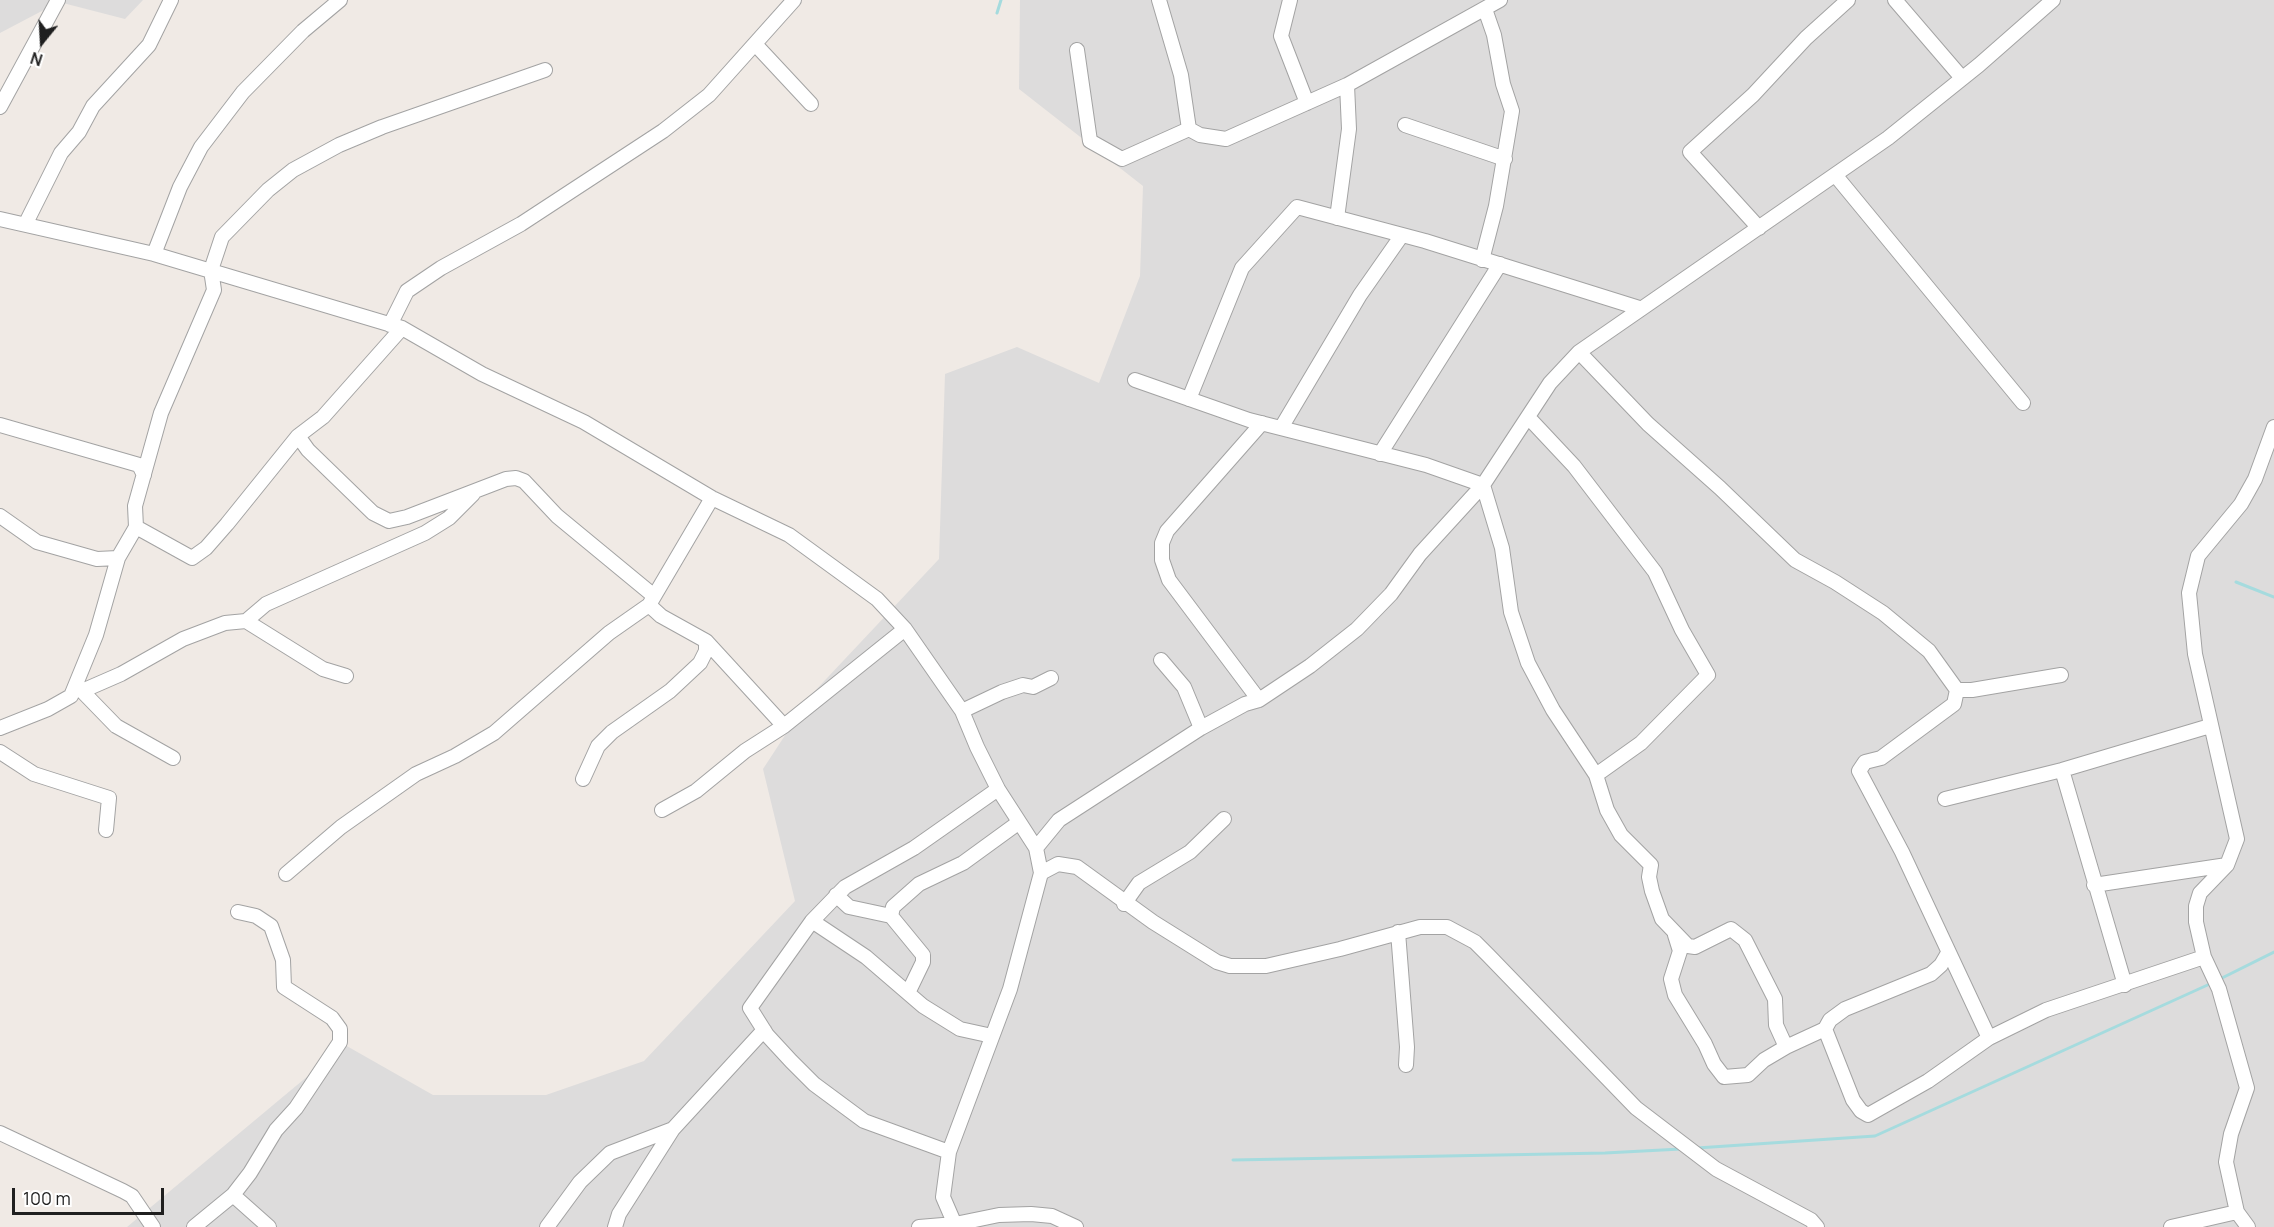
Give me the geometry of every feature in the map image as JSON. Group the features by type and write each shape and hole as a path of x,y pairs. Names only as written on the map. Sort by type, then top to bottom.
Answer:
{"street":[{"path":"0,107 58,0"},
{"path":"26,223 61,153 79,132 93,106 149,45 171,0"},
{"path":"154,254 180,187 201,147 243,92 303,31 340,0"},
{"path":"1159,0 1181,75 1189,129"},
{"path":"1290,0 1281,36 1307,102"},
{"path":"1189,129 1200,135 1226,139 1347,85 1500,0"},
{"path":"1759,228 1690,152 1753,95 1806,38 1848,0"},
{"path":"1895,0 1962,78"},
{"path":"136,527 192,558 206,548 298,436 323,417 396,327 407,291 441,268 521,224 663,131 710,95 790,2"},
{"path":"1036,848 1059,820 1201,728 1245,704 1259,700 1310,666 1357,629 1391,594 1420,554 1483,485 1550,383 1579,352 1639,308 1836,176 1962,78 2044,3"},
{"path":"1482,260 1505,159 1512,111 1503,84 1494,35 1485,9"},
{"path":"755,44 811,104"},
{"path":"1077,50 1090,141 1122,159 1189,129"},
{"path":"65,714 77,694 118,558 136,527 135,506 161,413 214,290 211,270 222,237 268,190 293,170 339,144 381,127 545,70"},
{"path":"1337,218 1349,129 1347,85"},
{"path":"1405,125 1505,159"},
{"path":"1836,176 2023,403"},
{"path":"1189,399 1242,268 1297,207 1402,235 1639,308"},
{"path":"0,219 26,223 154,254 396,327 482,374 584,422 712,498 789,535 877,598 905,628 962,711 998,789 1036,848 1041,873 1013,978 950,1152 943,1197 955,1226"},
{"path":"1281,428 1360,295 1402,235"},
{"path":"1380,454 1500,264"},
{"path":"1579,352 1648,424 1720,488 1795,560 1883,613 1929,651 1957,690 1954,704 1881,758 1865,762 1859,771 1902,852 1989,1038"},
{"path":"1135,380 1262,423 1425,465 1483,485"},
{"path":"1528,417 1574,466 1655,572 1682,630 1708,675 1650,735 1596,775"},
{"path":"1259,700 1168,580 1162,560 1162,543 1167,531 1262,423"},
{"path":"0,425 139,465 144,475"},
{"path":"2248,1227 2237,1212 2226,1162 2231,1134 2247,1088 2219,989 2210,975 2204,957 2196,922 2196,906 2200,893 2228,866 2237,839 2195,654 2189,592 2193,571 2204,548 2241,504 2255,479 2274,428"},
{"path":"298,436 308,450 383,520 407,517 506,479 516,478 524,482 557,516 651,601 661,616 706,641 784,726"},
{"path":"1483,485 1502,548 1511,612 1528,663 1553,710 1596,775 1607,810 1621,835 1651,865 1649,877 1662,919 1688,946 1695,947 1731,929 1745,940 1775,999 1776,1025 1786,1047"},
{"path":"0,728 48,709 121,674 183,639 225,623 246,621 266,604 425,533 449,518 477,490"},
{"path":"286,874 341,827 416,774 455,756 494,733 609,633 651,601 712,498"},
{"path":"0,516 37,542 97,559 118,558"},
{"path":"246,621 323,669 346,676"},
{"path":"662,810 696,791 745,751 784,726 905,628"},
{"path":"583,779 598,746 612,732 670,692 700,663 706,651 706,641"},
{"path":"1161,660 1184,687 1201,728"},
{"path":"1957,690 1972,690 2061,675"},
{"path":"962,711 1002,692 1023,685 1033,687 1051,678"},
{"path":"77,694 116,726 173,758"},
{"path":"1945,799 2062,770 2210,726"},
{"path":"0,752 34,774 109,798 106,830"},
{"path":"2062,770 2125,985"},
{"path":"950,1152 864,1121 814,1084 764,1030 750,1008 812,921 845,887 914,848 998,789"},
{"path":"1124,904 1139,883 1190,852 1224,819"},
{"path":"891,916 894,907 920,884 963,862 1018,823"},
{"path":"1041,873 1058,864 1077,867 1124,904 1217,962 1230,966 1266,966 1340,950 1420,927 1447,927 1474,942 1528,994 1636,1108 1716,1169 1811,1220 1817,1227"},
{"path":"2094,885 2228,866"},
{"path":"836,895 849,907 891,916 923,956 923,962 908,993"},
{"path":"194,1227 233,1195 340,1042 340,1029 332,1018 284,987 283,960 271,926 256,915 238,912"},
{"path":"812,921 866,957 923,1006 960,1029 992,1036"},
{"path":"1398,932 1407,1047 1406,1065"},
{"path":"1675,933 1680,951 1671,979 1675,994 1705,1044 1714,1064 1724,1077 1748,1075 1764,1060 1825,1029 1830,1020 1845,1009 1931,974 1948,954"},
{"path":"1825,1029 1853,1100 1861,1111 1868,1115 1928,1081 1989,1038 2046,1010 2204,957"},
{"path":"615,1227 619,1214 673,1129 764,1030"},
{"path":"547,1227 580,1182 610,1153 673,1129"},
{"path":"0,1133 132,1196 153,1227"},
{"path":"233,1195 268,1227"},
{"path":"2171,1227 2237,1212"},
{"path":"919,1227 955,1226 999,1215 1031,1214 1059,1218 1076,1227"}],"shaded area":[{"path":"0,0 143,0 125,19 59,2 0,33"},
{"path":"1020,0 2274,0 2274,1227 127,1227 345,1045 433,1095 546,1095 644,1061 795,901 763,769 812,694 939,559 945,374 1017,347 1099,383 1140,276 1143,186 1019,89"}],"waterway":[{"path":"997,13 1001,0"},
{"path":"2236,582 2274,597"},
{"path":"2220,979 2274,952"},
{"path":"1697,1148 1875,1136 2212,983"},
{"path":"1233,1160 1605,1153 1681,1149"}]}
